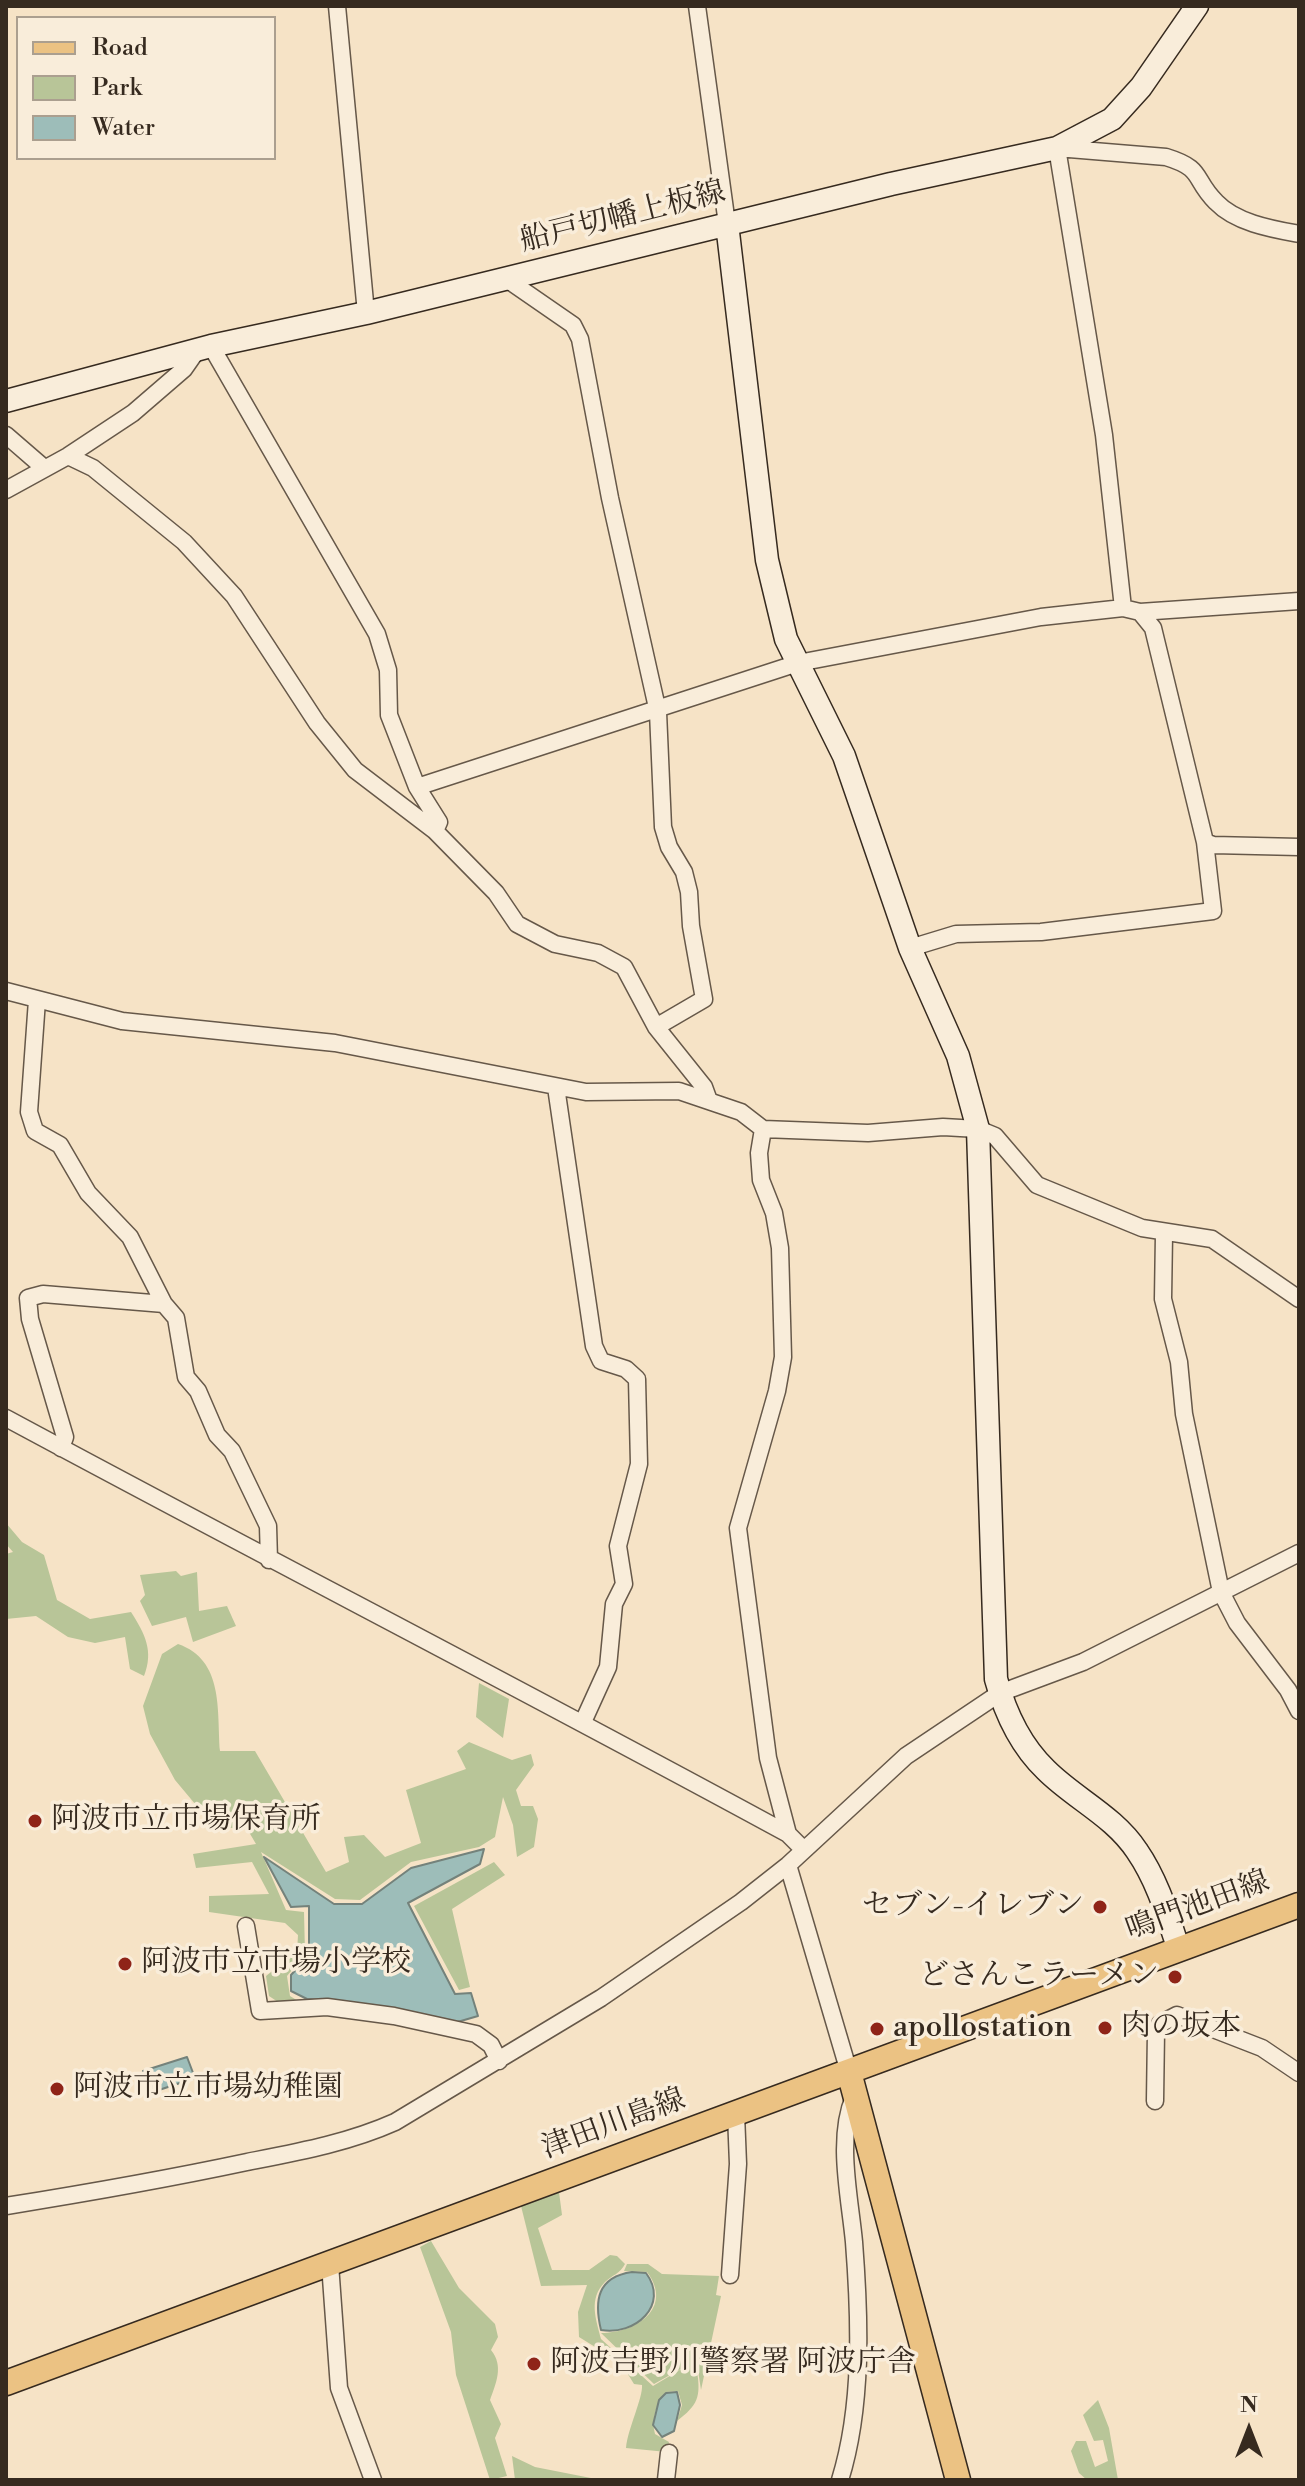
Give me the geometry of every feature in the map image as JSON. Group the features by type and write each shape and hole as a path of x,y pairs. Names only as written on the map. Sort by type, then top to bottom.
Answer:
{"main road":[{"name":"鳴門池田線","path":"852,2083 1178,1947 1299,1905"},
{"name":"津田川島線","path":"6,2383 736,2114 852,2083"},
{"path":"852,2083 958,2480"}],"street":[{"path":"337,6 366,313"},
{"path":"697,6 727,224 767,560 777,612 849,770 910,948 958,1056 978,1129 994,1664 1000,1693 1024,1745 1046,1771 1107,1818 1136,1849 1165,1907 1178,1947"},
{"name":"船戸切幡上板線","path":"6,401 205,348 366,313 727,224 1057,148 1112,119 1141,87 1197,6"},
{"path":"910,948 956,934 1041,932 1213,911 1205,842 1153,628 1132,610 1057,148 1166,157 1183,162 1193,167 1210,196 1233,216 1299,234"},
{"path":"505,278 573,325 580,339 610,498 658,712 663,827 689,892 691,926 704,999 656,1027"},
{"path":"6,490 68,456 133,413 205,348 377,634 388,670 389,715 417,787 439,822 435,831"},
{"path":"6,435 43,467"},
{"path":"68,456 93,468 184,542 234,596 317,723 355,770 435,831 496,893 517,924 532,934 598,953 624,967 656,1027 704,1087 708,1098"},
{"path":"417,787 658,712 798,663 1041,617 1299,601"},
{"path":"1205,842 1213,845 1299,847"},
{"path":"6,991 122,1021 335,1043 586,1092 679,1091 708,1098 741,1112 763,1129 868,1133 943,1127 978,1129 995,1136 1037,1185 1164,1234 1212,1239 1299,1299"},
{"path":"37,1000 29,1112 35,1131 60,1145 88,1193 130,1237 164,1304 176,1318 186,1377 198,1391 217,1435 232,1451 268,1526 269,1560"},
{"path":"556,1087 594,1346 601,1361 626,1369 637,1379 640,1445 639,1464 618,1546 624,1584 614,1604 610,1654 583,1722"},
{"path":"763,1129 759,1153 761,1180 774,1213 780,1248 783,1357 777,1391 738,1528 768,1758 788,1834"},
{"path":"1164,1234 1163,1299 1179,1362 1184,1414 1221,1592 1237,1623 1288,1690 1299,1711"},
{"path":"61,1448 65,1437 30,1319 28,1298 43,1294 164,1304"},
{"path":"6,1418 269,1560 583,1722 788,1834 804,1850"},
{"path":"6,2206 139,2185 363,2137 395,2122 601,1998 741,1902 788,1865 906,1756 1000,1693 1083,1662 1299,1553"},
{"path":"788,1865 852,2083 846,2147 854,2248 857,2370 852,2424 840,2480"},
{"path":"246,1926 260,2011 327,2007 394,2016 476,2034 491,2045 499,2061"},
{"path":"1155,2101 1156,2031 1160,2024 1177,2015 1262,2048 1299,2073"},
{"path":"730,2275 738,2164 736,2114"},
{"path":"330,2264 339,2388 373,2480"},
{"path":"666,2480 669,2453"}],"green space":[{"path":"6,1523 22,1542 44,1555 57,1600 90,1619 131,1612 148,1651 144,1676 130,1669 125,1637 95,1643 68,1637 36,1616 6,1619 6,1554 13,1552 6,1544"},
{"path":"176,1571 181,1576 197,1572 199,1611 227,1606 236,1626 193,1642 186,1617 152,1626 140,1601 145,1595 140,1575"},
{"path":"178,1644 204,1662 211,1674 218,1703 220,1751 255,1751 326,1872 349,1862 344,1837 364,1835 385,1857 421,1843 406,1790 466,1769 457,1751 469,1742 512,1760 531,1754 534,1765 516,1790 521,1806 533,1806 538,1819 534,1847 517,1857 513,1825 503,1797 495,1837 479,1847 411,1862 360,1900 335,1899 261,1852 286,1910 304,1912 305,1954 287,1976 290,1996 303,2004 281,2004 269,1996 266,1976 297,1952 298,1935 285,1923 209,1912 209,1896 269,1894 252,1862 196,1868 193,1854 256,1844 246,1827 216,1829 175,1780 150,1734 143,1706 162,1654"},
{"path":"479,1683 509,1699 503,1738 476,1717"},
{"path":"494,1862 505,1875 452,1909 470,1987 459,1990 414,1906"},
{"path":"559,2192 562,2215 538,2228 552,2270 589,2270 610,2255 617,2256 625,2264 596,2295 597,2324 601,2339 653,2386 688,2365 654,2384 601,2333 627,2329 647,2316 654,2307 654,2285 647,2272 624,2271 627,2264 648,2264 662,2274 719,2276 716,2295 721,2296 701,2390 698,2370 691,2367 697,2371 698,2380 694,2405 677,2421 682,2405 678,2391 666,2392 655,2412 655,2434 669,2442 667,2452 626,2448 642,2385 634,2384 621,2363 579,2337 578,2312 587,2285 541,2286 521,2206"},
{"path":"431,2241 459,2288 495,2324 498,2337 491,2350 497,2362 498,2375 490,2400 501,2424 495,2438 507,2476 490,2480 456,2375 451,2332 420,2247"},
{"path":"1098,2400 1109,2428 1118,2480 1087,2480 1079,2473 1071,2451 1076,2441 1086,2441 1095,2467 1108,2461 1103,2440 1094,2441 1083,2415"},
{"path":"512,2456 535,2467 601,2480 515,2480"}],"water":[{"path":"484,1849 480,1864 408,1903 455,1994 471,1993 478,2016 454,2023 336,2001 307,1999 291,1991 291,1975 309,1955 309,1906 291,1907 264,1857 334,1904 362,1904 411,1868"},
{"path":"187,2057 195,2078 150,2093 143,2071"},
{"path":"632,2272 646,2273 654,2296 651,2307 637,2323 614,2331 601,2330 598,2309 601,2292 611,2279"},
{"path":"677,2392 680,2405 674,2431 662,2437 653,2425 659,2400 666,2393"}],"place":[{"name":"阿波市立市場保育所","path":"35,1821"},
{"name":"セブン-イレブン","path":"1100,1907"},
{"name":"阿波市立市場小学校","path":"125,1964"},
{"name":"どさんこラーメン","path":"1175,1977"},
{"name":"肉の坂本","path":"1105,2028"},
{"name":"apollostation","path":"877,2029"},
{"name":"阿波市立市場幼稚園","path":"57,2089"},
{"name":"阿波吉野川警察署 阿波庁舎","path":"534,2364"}]}
